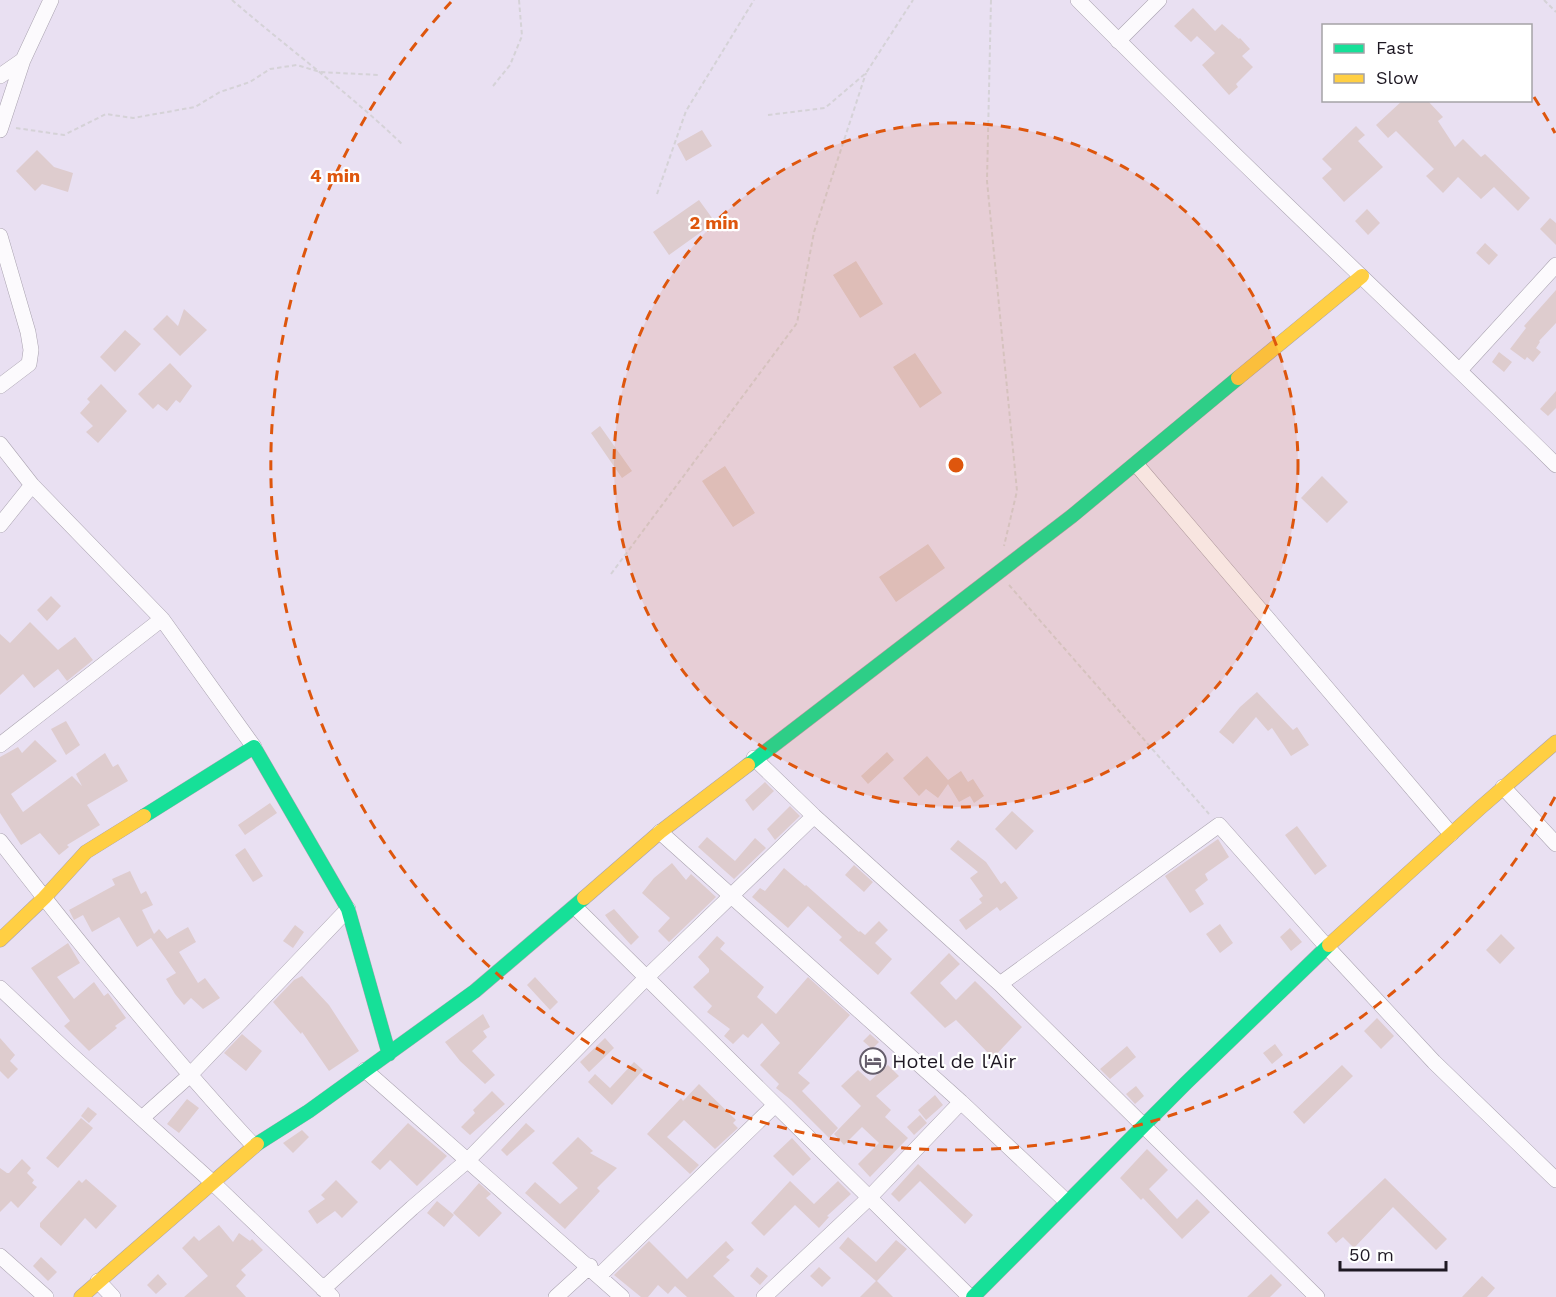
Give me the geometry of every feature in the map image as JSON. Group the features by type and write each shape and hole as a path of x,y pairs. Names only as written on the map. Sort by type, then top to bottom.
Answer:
{"street":[{"path":"1,128 23,60 51,0"},
{"path":"1078,0 1556,465"},
{"path":"1118,41 1159,0"},
{"path":"0,76 23,60"},
{"path":"0,236 28,332 31,350 29,364 0,386"},
{"path":"1460,370 1556,265"},
{"path":"81,1297 254,1146 309,1111 475,991 660,832 1072,516 1362,276"},
{"path":"0,444 32,485 162,619 254,747 348,909 389,1054"},
{"path":"1136,464 1451,834"},
{"path":"0,525 32,485"},
{"path":"0,745 162,619"},
{"path":"575,907 972,1297 1143,1124 1328,947 1503,787 1556,742"},
{"path":"0,940 44,898 86,852 254,747"},
{"path":"754,758 814,816 1000,984 1317,1297"},
{"path":"1503,787 1556,844"},
{"path":"0,988 212,1182 327,1293 412,1208 468,1160 647,977 814,816"},
{"path":"1000,984 1219,825 1434,1062 1556,1180"},
{"path":"660,832 961,1102 1066,1201"},
{"path":"0,841 189,1076 254,1146"},
{"path":"142,1118 189,1076 348,909"},
{"path":"365,1070 622,1297"},
{"path":"764,1297 869,1198 961,1102"},
{"path":"556,1297 595,1271 775,1105"},
{"path":"0,1256 46,1297"},
{"path":"98,1281 113,1297"}],"path":[{"path":"233,0 372,115 403,146"},
{"path":"493,86 510,65 522,36 519,0"},
{"path":"657,194 686,111 754,0"},
{"path":"611,574 797,323 814,231 866,73 913,0"},
{"path":"991,0 987,181 1017,491 1003,549"},
{"path":"1544,0 1556,12"},
{"path":"1,128 64,135 106,114 133,118 195,107 220,92 250,82 270,69 297,65 320,72 379,75"},
{"path":"768,115 825,108 866,73"},
{"path":"998,572 1219,825"}],"building":[{"path":"1193,8 1215,31 1222,24 1250,49 1242,56 1253,67 1236,84 1238,87 1229,95 1202,65 1215,53 1197,36 1191,42 1174,26"},
{"path":"1401,102 1429,102 1443,117 1438,121 1455,147 1463,139 1481,157 1485,154 1530,198 1518,211 1494,187 1481,199 1458,177 1443,193 1426,176 1434,169 1396,131 1388,138 1376,125"},
{"path":"1356,126 1365,135 1358,141 1383,167 1344,202 1322,178 1332,169 1322,159"},
{"path":"702,130 712,146 686,161 677,144"},
{"path":"37,150 54,167 73,173 68,192 42,184 35,191 16,171"},
{"path":"699,200 715,222 669,255 653,232"},
{"path":"1367,209 1380,223 1368,235 1355,221"},
{"path":"1550,218 1556,223 1556,245 1540,229"},
{"path":"1485,243 1498,255 1489,265 1476,253"},
{"path":"856,261 883,304 860,318 833,275"},
{"path":"1556,290 1556,323 1539,341 1536,348 1541,352 1533,362 1527,357 1525,360 1510,349 1526,328 1524,326"},
{"path":"184,309 207,330 180,356 153,329 167,315 178,326"},
{"path":"125,330 141,344 115,372 100,357"},
{"path":"1499,352 1512,362 1504,372 1492,362"},
{"path":"915,353 942,393 920,408 893,367"},
{"path":"170,363 192,386 180,403 176,400 167,411 158,404 153,409 138,394"},
{"path":"101,384 127,411 98,443 86,432 93,426 80,413 90,402 87,399"},
{"path":"1556,391 1556,408 1548,416 1540,409"},
{"path":"600,426 632,471 622,478 591,433"},
{"path":"725,466 755,513 733,527 702,481"},
{"path":"1322,476 1348,502 1327,523 1301,498"},
{"path":"928,544 945,568 896,602 879,577"},
{"path":"51,596 61,606 47,621 37,610"},
{"path":"30,622 58,650 75,637 93,660 67,681 58,669 34,688 23,674 0,695 0,634 10,643"},
{"path":"1257,692 1293,730 1297,727 1309,745 1291,756 1272,728 1268,731 1256,717 1233,744 1219,732 1240,707"},
{"path":"66,721 80,745 66,755 51,729"},
{"path":"35,740 57,761 11,794 23,812 72,776 82,786 76,774 105,753 113,767 118,764 128,781 87,805 100,825 67,845 69,847 59,855 40,833 21,845 0,813 0,757 18,747 22,753"},
{"path":"887,752 894,760 868,784 861,776"},
{"path":"927,756 948,780 961,771 968,782 973,779 984,796 974,803 970,796 959,802 948,784 938,798 926,789 919,796 903,778"},
{"path":"765,782 774,791 753,811 745,800"},
{"path":"270,803 277,813 245,835 238,825"},
{"path":"790,806 800,816 775,840 767,829"},
{"path":"1012,811 1034,831 1016,850 995,829"},
{"path":"1297,826 1327,866 1315,875 1285,835"},
{"path":"707,837 735,861 755,838 766,848 734,879 698,847"},
{"path":"1218,839 1229,857 1205,874 1208,880 1195,890 1204,904 1190,913 1165,876"},
{"path":"958,840 986,862 1001,884 1005,881 1018,898 1000,911 997,907 966,930 959,920 982,903 979,899 983,896 970,878 978,872 950,849"},
{"path":"245,848 263,876 253,882 235,855"},
{"path":"672,863 686,880 691,874 716,897 669,942 658,931 670,918 642,893 654,878"},
{"path":"854,865 873,882 864,892 845,875"},
{"path":"784,868 859,932 865,935 879,921 888,930 875,943 892,959 878,975 839,940 842,937 808,906 788,928 752,897 760,888 765,891"},
{"path":"130,871 141,894 146,891 153,905 142,910 154,934 159,929 167,939 188,927 196,942 179,952 198,983 205,978 220,998 203,1009 191,998 184,1005 175,994 166,979 176,973 151,938 137,947 119,917 92,932 83,915 74,920 69,910 115,885 112,879"},
{"path":"614,909 639,937 631,945 605,915"},
{"path":"1220,924 1233,943 1220,953 1206,934"},
{"path":"295,925 304,932 293,948 283,941"},
{"path":"1290,928 1302,942 1291,951 1280,937"},
{"path":"1501,934 1515,948 1500,964 1486,950"},
{"path":"717,936 725,943 720,949 764,987 757,997 776,1014 808,977 850,1015 798,1073 810,1083 802,1091 838,1128 829,1138 776,1088 779,1084 760,1065 780,1043 762,1023 748,1038 743,1034 733,1044 724,1036 730,1029 707,1012 712,1006 693,987 709,972 698,957"},
{"path":"68,943 80,963 57,977 74,999 94,982 104,996 108,993 126,1018 89,1051 64,1026 70,1021 31,968"},
{"path":"949,953 960,964 940,983 956,1000 975,981 1022,1027 993,1058 956,1020 945,1028 910,993"},
{"path":"302,976 329,1005 359,1051 329,1071 302,1032 301,1034 273,1002 294,980"},
{"path":"535,977 558,1002 550,1010 527,985"},
{"path":"483,1014 490,1027 483,1031 487,1037 472,1051 495,1075 485,1084 460,1061 445,1042"},
{"path":"1377,1018 1394,1036 1381,1049 1364,1031"},
{"path":"242,1034 262,1051 246,1071 224,1053"},
{"path":"870,1034 879,1042 872,1049 863,1041"},
{"path":"0,1038 15,1055 10,1061 18,1069 8,1079 0,1071"},
{"path":"605,1038 614,1048 589,1072 580,1062"},
{"path":"1275,1044 1283,1055 1272,1064 1263,1053"},
{"path":"1127,1046 1136,1057 1110,1079 1100,1069"},
{"path":"634,1062 643,1070 612,1105 588,1082 595,1074 610,1088"},
{"path":"888,1065 899,1076 876,1096 891,1110 885,1117 908,1138 870,1177 858,1164 879,1143 862,1127 844,1145 834,1134 861,1106 841,1086 858,1070 870,1081"},
{"path":"1342,1065 1353,1076 1304,1124 1293,1112"},
{"path":"699,1084 736,1120 733,1123 738,1128 715,1149 684,1120 667,1137 699,1165 690,1174 647,1134 681,1098 683,1101"},
{"path":"1136,1086 1144,1096 1135,1104 1126,1094"},
{"path":"492,1091 505,1104 470,1135 461,1127 475,1113 473,1110"},
{"path":"935,1095 943,1105 926,1120 918,1110"},
{"path":"187,1099 199,1108 179,1133 167,1124"},
{"path":"88,1107 97,1114 89,1123 81,1116"},
{"path":"920,1115 927,1123 914,1135 907,1127"},
{"path":"81,1118 93,1128 58,1168 46,1158"},
{"path":"408,1123 447,1156 417,1186 390,1160 380,1170 371,1162"},
{"path":"526,1123 535,1131 507,1156 501,1150"},
{"path":"302,1130 309,1137 293,1153 283,1143"},
{"path":"578,1137 593,1151 590,1153 617,1168 597,1188 600,1191 565,1229 525,1193 535,1182 560,1204 578,1188 552,1163"},
{"path":"792,1138 811,1159 793,1176 773,1156"},
{"path":"1147,1149 1168,1170 1149,1189 1177,1219 1197,1199 1210,1212 1182,1239 1143,1198 1141,1200 1120,1178"},
{"path":"22,1159 31,1168 27,1173 37,1187 18,1208 11,1201 0,1212 0,1168 9,1173"},
{"path":"918,1164 973,1215 965,1224 920,1181 899,1202 891,1194"},
{"path":"1385,1178 1447,1239 1436,1250 1393,1207 1354,1248 1343,1237 1336,1243 1327,1233"},
{"path":"86,1179 117,1206 96,1229 85,1218 61,1246 40,1227 40,1223 79,1180 82,1183"},
{"path":"336,1180 358,1202 342,1218 335,1211 317,1224 308,1211 325,1199 321,1195"},
{"path":"790,1181 814,1204 838,1181 851,1194 827,1216 829,1217 819,1228 795,1205 764,1236 751,1223"},
{"path":"479,1183 491,1194 486,1198 502,1213 479,1237 453,1213"},
{"path":"437,1201 454,1215 444,1227 427,1213"},
{"path":"219,1225 233,1242 239,1233 250,1241 252,1239 263,1250 241,1270 246,1275 236,1286 246,1297 184,1297 208,1276 182,1248 194,1236 199,1241"},
{"path":"848,1237 876,1262 896,1240 907,1249 877,1281 893,1297 860,1297 876,1281 839,1248"},
{"path":"649,1241 687,1279 726,1241 734,1250 726,1257 730,1260 713,1276 735,1297 687,1297 675,1286 668,1294 658,1285 648,1297 641,1297 614,1275"},
{"path":"41,1257 57,1272 48,1281 33,1266"},
{"path":"757,1267 768,1276 760,1285 750,1276"},
{"path":"819,1267 831,1278 822,1287 810,1276"},
{"path":"158,1274 167,1284 156,1294 147,1285"},
{"path":"1271,1274 1282,1285 1270,1297 1247,1297"},
{"path":"1482,1276 1495,1288 1487,1297 1462,1297"}],"traffic: fast":[{"path":"748,765 1072,516 1238,378"},
{"path":"144,816 254,747 348,909 389,1054"},
{"path":"257,1144 309,1111 475,991 584,898"},
{"path":"973,1297 1186,1083 1329,945"}],"traffic: slow":[{"path":"1238,378 1362,276"},
{"path":"1329,945 1556,742"},
{"path":"584,898 660,832 748,765"},
{"path":"0,940 44,898 86,852 144,816"},
{"path":"81,1297 257,1144"}],"place":[{"name":"Hotel de l'Air","path":"873,1061"}]}
